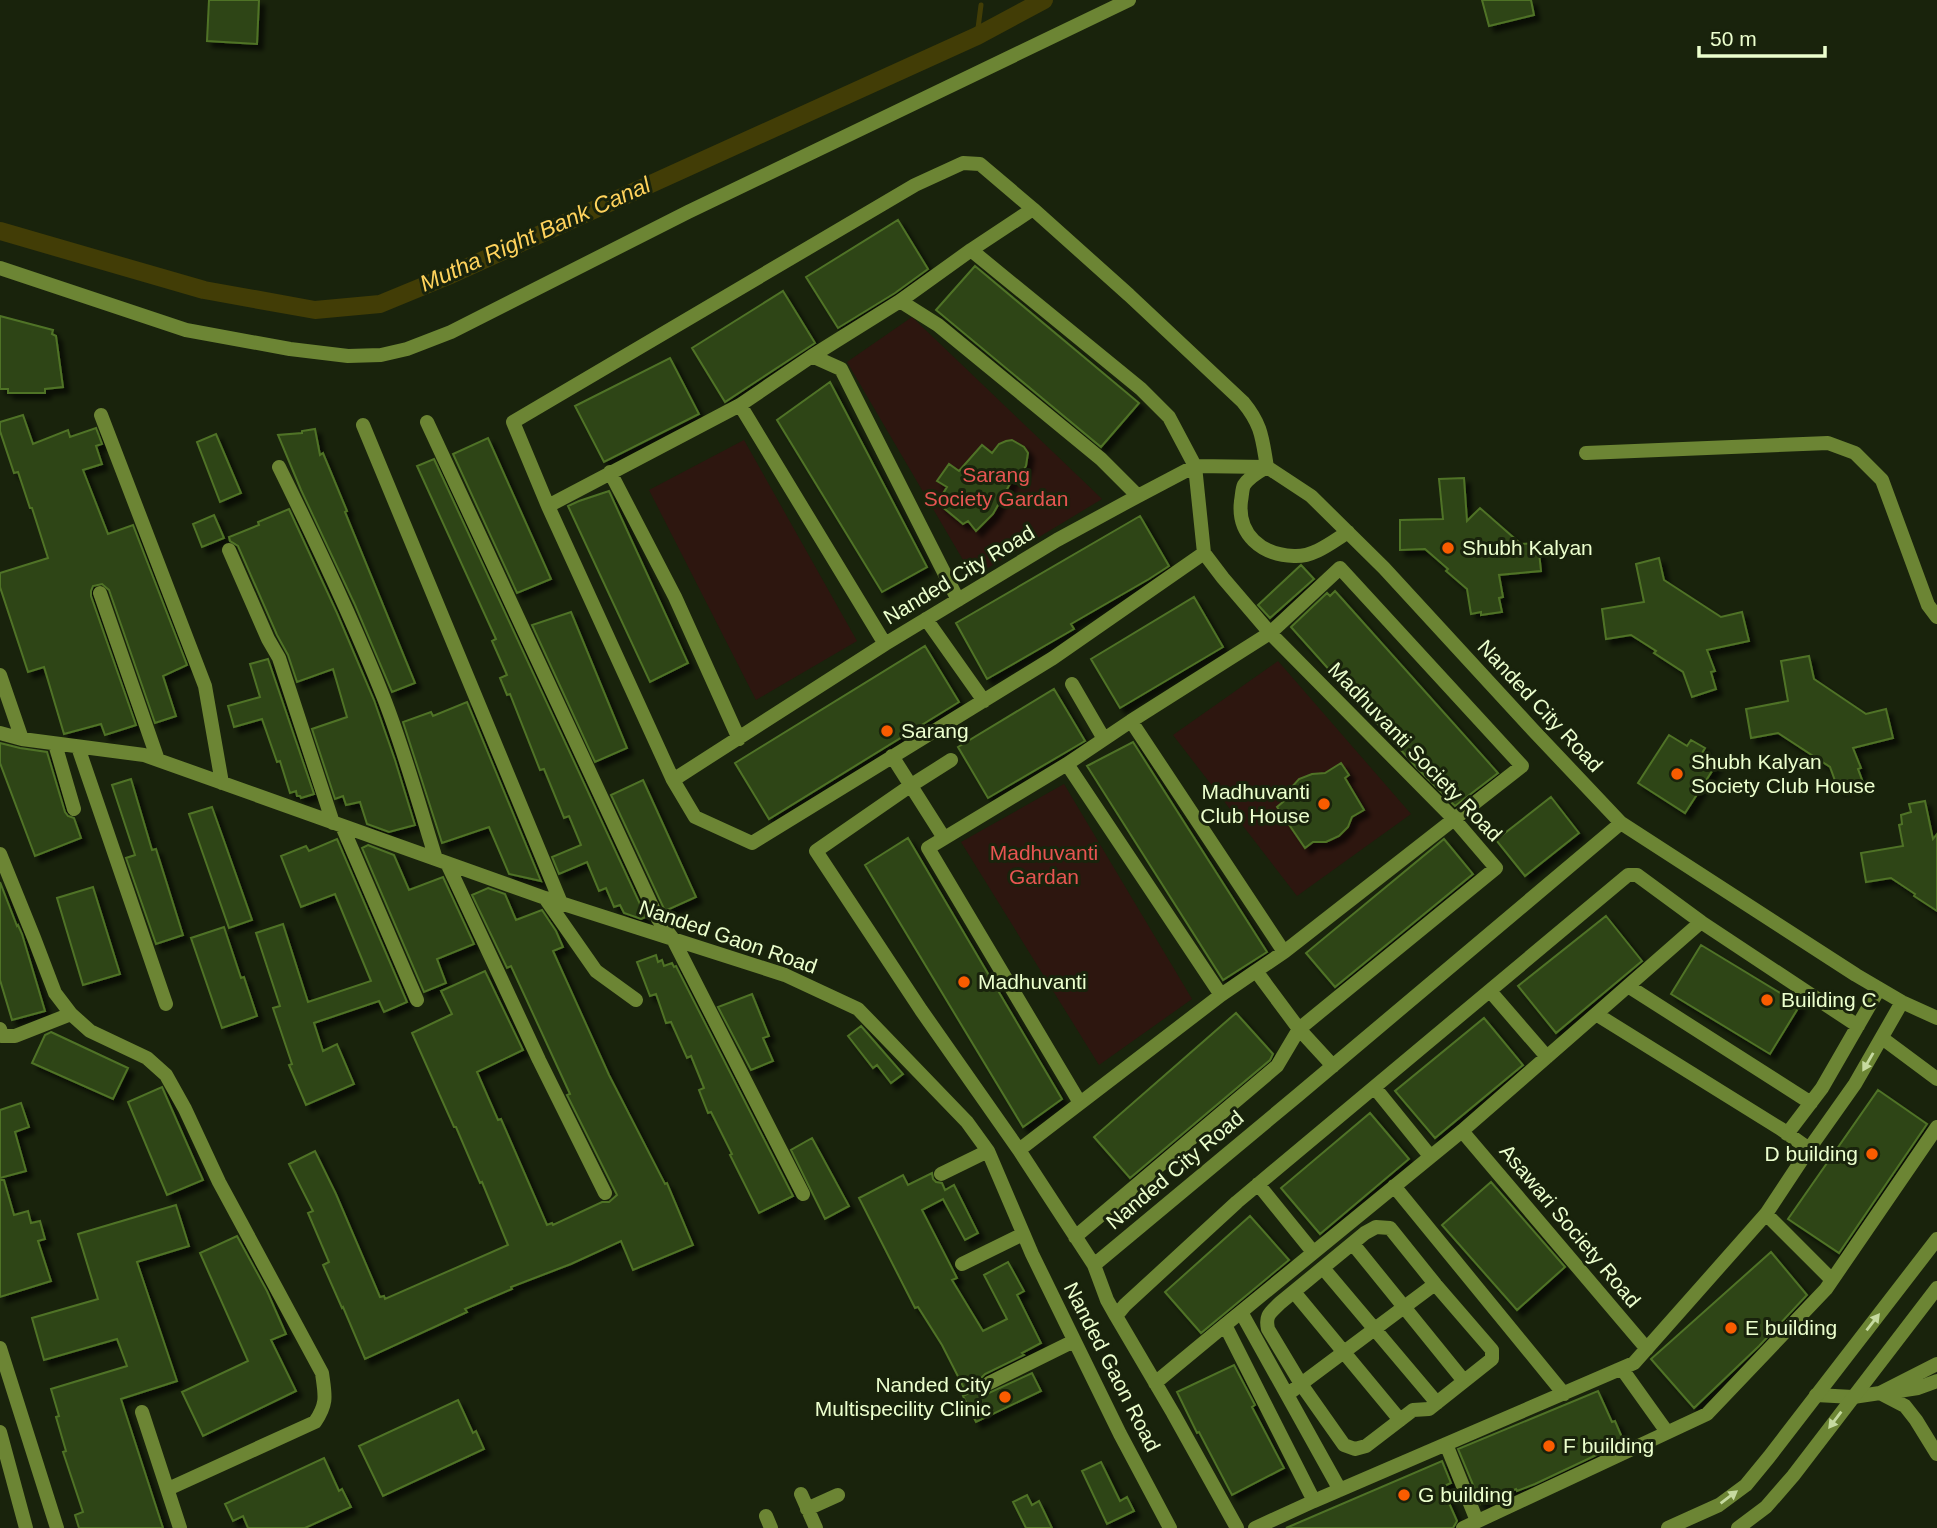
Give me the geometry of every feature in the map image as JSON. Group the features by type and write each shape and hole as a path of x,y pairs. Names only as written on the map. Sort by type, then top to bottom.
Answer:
{"street":[{"path":"0,268 186,330 290,349 348,356 381,355 407,349 451,332 688,212 1129,0"},
{"path":"971,250 1141,389 1169,418 1195,466 1204,553 1053,658 752,843 695,817 673,780 548,506 513,422 915,185 963,163 980,164 1033,209 1129,295 1255,416 1262,432 1267,467 1243,486 1240,514 1243,527 1255,542 1269,551 1295,556 1318,551 1348,532"},
{"path":"548,506 740,405 900,301 1033,209"},
{"path":"900,301 938,325 1101,459 1138,496"},
{"path":"812,356 841,369 958,600"},
{"path":"740,405 885,644"},
{"path":"101,415 205,686 222,783"},
{"path":"427,422 658,919 673,939 803,1194"},
{"path":"362,425 561,903"},
{"path":"1586,453 1828,443 1855,453 1882,480 1928,605 1937,617"},
{"name":"Nanded City Road","path":"673,780 885,644 1057,540 1138,496 1195,466 1267,467 1311,496 1384,568 1621,823 1879,989 1937,1018"},
{"path":"279,467 322,553 383,698 441,861 605,1193"},
{"path":"610,472 675,597 740,739"},
{"path":"229,550 279,658 338,824 417,1000"},
{"name":"Madhuvanti Society Road","path":"1204,553 1270,633 1454,819 1496,868 1299,1029"},
{"path":"1019,1150 1221,995 1284,951 1522,766 1340,568 1270,633 1067,764 928,848 1080,1103"},
{"path":"100,593 158,760"},
{"path":"926,619 984,701"},
{"path":"0,675 22,739"},
{"path":"1072,684 1104,739"},
{"path":"1131,721 1284,951"},
{"name":"Nanded Gaon Road","path":"0,733 22,739 144,755 545,898 785,975 858,1009 967,1122 988,1151 1023,1234 1074,1341 1170,1528"},
{"path":"55,744 74,809"},
{"path":"78,747 166,1003"},
{"path":"892,756 944,838"},
{"path":"951,760 816,851 1094,1265 1116,1316 1237,1528"},
{"path":"1067,764 1221,995"},
{"name":"Nanded City Road","path":"1094,1265 1621,823"},
{"path":"0,854 55,993 71,1014 90,1031 146,1058 166,1075 225,1194 323,1373 326,1398 324,1409 315,1422 168,1489"},
{"path":"1116,1316 1258,1184 1628,875 1637,875 1701,922 1857,1026"},
{"path":"545,898 596,971 636,1000"},
{"path":"1156,1383 1462,1131 1701,922"},
{"path":"1256,971 1299,1029 1333,1066"},
{"path":"1628,986 1811,1103"},
{"path":"1787,1134 1822,1088 1879,989"},
{"path":"1490,991 1547,1057"},
{"path":"1255,1528 1634,1363 1766,1214 1808,1149 1838,1110 1902,1002"},
{"path":"0,1029 2,1036 15,1036 71,1014"},
{"path":"1596,1014 1808,1149"},
{"path":"1075,1237 1277,1066 1299,1029"},
{"path":"1882,1038 1937,1079"},
{"path":"1375,1088 1430,1156"},
{"path":"1463,1528 1707,1413 1826,1289 1937,1127"},
{"name":"Asawari Society Road","path":"1462,1131 1647,1349"},
{"path":"941,1174 988,1151"},
{"path":"1258,1184 1313,1252"},
{"path":"1394,1186 1564,1394"},
{"path":"1766,1214 1832,1280"},
{"path":"1376,1227 1391,1228 1492,1350 1492,1359 1429,1409 1413,1410 1366,1446 1355,1449 1344,1445 1301,1384 1268,1329 1266,1320 1269,1314 1294,1292 1353,1244 1376,1227"},
{"path":"962,1264 1023,1234"},
{"path":"1668,1528 1719,1505 1746,1485 1937,1239"},
{"path":"1353,1244 1464,1381"},
{"path":"1323,1268 1437,1403"},
{"path":"1287,1395 1435,1284"},
{"path":"1738,1528 1766,1507 1793,1476 1937,1288"},
{"path":"1294,1292 1400,1420"},
{"path":"1241,1312 1340,1490"},
{"path":"1225,1325 1314,1501"},
{"path":"989,1383 1074,1341"},
{"path":"0,1348 57,1528"},
{"path":"1880,1393 1937,1364"},
{"path":"1622,1368 1667,1432"},
{"path":"1816,1395 1853,1397 1918,1388 1937,1381"},
{"path":"1880,1393 1905,1406 1937,1454"},
{"path":"142,1412 180,1528"},
{"path":"0,1432 26,1528"},
{"path":"1446,1444 1477,1521"},
{"path":"801,1494 816,1528"},
{"path":"807,1509 838,1495"}],"green space":[{"name":"Sarang Society Gardan","path":"912,317 1102,499 973,577 847,362"},
{"path":"744,440 857,641 756,700 649,490"},
{"path":"1278,661 1411,814 1297,896 1173,735"},
{"name":"Madhuvanti Gardan","path":"1064,784 1192,999 1099,1065 961,842"}],"building":[{"path":"209,0 259,0 257,44 207,41"},
{"path":"1482,0 1531,0 1534,15 1489,26"},
{"path":"898,220 928,269 838,328 806,277"},
{"path":"975,266 1139,403 1101,447 936,310"},
{"path":"783,291 815,343 725,402 692,348"},
{"path":"0,316 53,330 63,387 45,389 45,393 8,393 8,389 0,389"},
{"path":"670,358 699,414 604,462 575,406"},
{"path":"830,382 927,567 882,592 777,420"},
{"path":"23,415 33,444 68,430 70,437 96,428 102,444 96,446 102,464 83,470 108,534 133,525 187,665 163,676 176,716 155,723 109,590 102,584 93,586 91,596 136,725 105,735 101,724 64,734 44,667 28,672 0,587 0,573 48,558 32,508 18,472 14,473 0,431 0,422"},
{"path":"315,429 320,455 323,453 415,683 392,692 278,435"},
{"path":"216,434 241,493 220,502 197,442"},
{"path":"488,438 551,579 517,593 453,454"},
{"path":"1012,440 1024,447 1028,453 1026,466 1022,472 1015,475 993,514 976,531 968,521 963,524 940,505 940,498 947,487 937,481 949,464 959,471 982,445 992,453 999,444"},
{"path":"434,459 646,917 641,919 624,913 620,905 614,907 606,888 599,891 587,862 559,874 552,857 581,845 569,816 564,818 544,769 540,770 510,694 507,695 500,678 507,675 492,641 496,639 417,466"},
{"name":"Shubh Kalyan","path":"1464,478 1467,521 1480,508 1521,544 1538,543 1541,571 1499,575 1503,597 1499,598 1502,612 1471,614 1467,589 1446,571 1448,569 1425,549 1400,550 1400,520 1443,519 1439,479"},
{"path":"609,491 688,663 650,682 568,506"},
{"path":"289,509 374,700 415,825 389,832 367,824 360,802 346,805 343,796 335,799 312,729 347,717 333,669 297,682 288,655 238,546 230,541 229,537"},
{"path":"214,515 224,538 202,547 193,524"},
{"path":"1140,516 1169,566 1071,624 1074,629 987,679 956,623"},
{"name":"Shubh Kalyan","path":"1659,558 1664,580 1721,617 1742,612 1749,641 1707,650 1715,671 1711,672 1716,689 1692,697 1683,672 1654,653 1656,651 1631,635 1606,639 1602,609 1644,602 1636,564"},
{"path":"1301,565 1314,579 1270,618 1258,605"},
{"path":"1335,591 1498,773 1455,806 1417,768 1291,627 1327,593 1330,596"},
{"path":"1194,597 1223,647 1120,708 1091,659"},
{"path":"571,612 627,748 595,762 532,625"},
{"name":"Sarang","path":"925,646 959,702 769,819 735,763"},
{"path":"1809,656 1814,679 1866,714 1886,709 1893,738 1853,748 1864,785 1838,789 1830,767 1778,733 1751,738 1746,709 1788,701 1781,661"},
{"path":"268,659 314,794 301,798 296,791 290,793 262,719 234,727 228,706 260,697 250,664"},
{"path":"1054,689 1085,741 988,798 958,747"},
{"path":"467,702 541,881 509,874 489,827 442,843 403,722 431,712 433,716"},
{"name":"Shubh Kalyan Society Club House","path":"1669,735 1687,746 1691,740 1705,748 1701,755 1716,765 1685,813 1638,783"},
{"path":"1133,742 1267,952 1223,980 1087,766"},
{"path":"0,743 47,752 65,812 74,818 81,838 35,856 0,763"},
{"name":"Madhuvanti Club House","path":"1341,763 1349,775 1345,778 1364,810 1352,817 1348,827 1339,836 1326,842 1313,842 1305,848 1277,807 1299,779 1325,773"},
{"path":"131,779 152,850 156,849 183,935 156,944 126,858 135,855 112,785"},
{"path":"643,780 696,897 665,911 611,795"},
{"path":"1551,797 1579,833 1525,876 1496,840"},
{"path":"1925,801 1933,839 1937,834 1937,911 1891,878 1866,882 1861,853 1903,846 1899,825 1902,824 1901,815 1911,812 1909,804"},
{"path":"212,807 252,920 229,928 189,814"},
{"name":"Madhuvanti","path":"908,838 1062,1099 1023,1127 865,865"},
{"path":"337,839 407,1002 384,1012 379,1001 314,1023 323,1051 337,1044 354,1084 306,1105 289,1065 292,1064 273,1008 280,1006 256,933 283,924 308,1002 371,981 335,894 301,907 281,856 306,846 309,851"},
{"path":"1444,839 1473,874 1335,987 1306,953"},
{"path":"368,845 394,855 409,890 443,877 474,944 437,959 446,983 424,992 362,848"},
{"path":"0,882 22,934 45,1011 12,1020 0,980"},
{"path":"93,887 120,974 83,985 57,898"},
{"path":"488,888 505,894 516,920 542,910 556,931 563,947 553,951 609,1075 665,1184 667,1183 693,1245 633,1270 621,1241 511,1287 512,1289 465,1309 467,1312 365,1359 323,1265 329,1262 308,1213 313,1211 289,1164 315,1151 380,1297 384,1296 385,1299 508,1245 482,1182 480,1183 412,1033 452,1014 441,991 485,971 523,1050 477,1072 498,1120 501,1119 547,1225 553,1225 602,1202 609,1202 617,1195 567,1095 570,1094 511,966 507,968 472,895"},
{"path":"1606,916 1642,961 1556,1033 1518,986"},
{"path":"224,927 257,1016 222,1028 191,938"},
{"name":"Building C","path":"1701,945 1800,1005 1770,1054 1671,994"},
{"path":"656,955 658,962 662,960 664,966 672,963 676,966 793,1196 759,1213 711,1112 708,1113 699,1090 704,1088 691,1056 687,1058 671,1022 666,1023 656,994 650,996 637,962"},
{"path":"752,994 769,1036 763,1038 773,1061 751,1070 718,1007"},
{"path":"1236,1013 1273,1054 1270,1060 1130,1178 1094,1137"},
{"path":"1484,1018 1523,1065 1435,1138 1395,1091"},
{"path":"861,1026 903,1074 891,1083 877,1065 873,1068 848,1036"},
{"path":"51,1032 128,1068 113,1099 32,1063 45,1035"},
{"path":"162,1087 203,1180 167,1195 128,1102"},
{"name":"D building","path":"1878,1090 1927,1124 1839,1253 1788,1219"},
{"path":"21,1103 29,1127 15,1132 26,1171 0,1178 0,1110"},
{"path":"1370,1113 1409,1159 1320,1234 1281,1188"},
{"path":"812,1138 849,1206 825,1219 791,1150"},
{"path":"932,1173 933,1179 942,1183 945,1190 954,1185 978,1233 965,1240 943,1199 922,1210 957,1278 952,1280 983,1331 1007,1319 984,1275 1008,1262 1024,1291 1017,1295 1041,1343 1022,1353 1024,1355 985,1374 979,1383 983,1391 989,1393 1032,1373 1041,1391 976,1422 963,1396 967,1394 942,1345 918,1307 915,1308 859,1198 903,1175 908,1185"},
{"path":"0,1180 4,1180 14,1215 28,1211 31,1223 40,1221 45,1239 38,1241 51,1281 0,1297"},
{"path":"1491,1182 1565,1267 1517,1310 1442,1225"},
{"path":"176,1205 189,1246 137,1262 177,1381 121,1399 163,1528 79,1528 75,1515 83,1512 63,1452 66,1451 51,1389 127,1366 117,1339 44,1360 32,1318 98,1299 78,1234"},
{"path":"1250,1216 1289,1260 1201,1333 1165,1292"},
{"path":"237,1236 267,1291 286,1334 271,1340 296,1391 203,1436 182,1392 248,1361 200,1253"},
{"name":"E building","path":"1771,1252 1807,1295 1759,1346 1694,1408 1651,1359"},
{"path":"1234,1365 1255,1405 1252,1407 1284,1468 1232,1495 1177,1392"},
{"name":"F building","path":"1598,1391 1624,1442 1535,1484 1481,1504 1458,1449"},
{"path":"458,1400 473,1433 476,1431 484,1449 383,1496 359,1446"},
{"path":"324,1458 339,1491 342,1489 351,1507 305,1528 248,1528 243,1516 233,1521 225,1504"},
{"name":"G building","path":"1442,1461 1451,1483 1442,1487 1457,1521 1453,1528 1286,1528"},
{"path":"1101,1462 1120,1501 1127,1497 1134,1511 1107,1524 1082,1471"},
{"path":"1027,1495 1032,1505 1039,1501 1052,1528 1026,1528 1013,1502"}],"waterway":[{"name":"Mutha Right Bank Canal","path":"0,231 204,290 315,310 380,304 448,276 977,36 1044,0"},
{"path":"977,36 981,5"}],"place":[{"name":"Shubh Kalyan","path":"1448,548"},
{"name":"Sarang","path":"887,731"},
{"name":"Shubh Kalyan Society Club House","path":"1677,774"},
{"name":"Madhuvanti Club House","path":"1324,804"},
{"name":"Madhuvanti","path":"964,982"},
{"name":"Building C","path":"1767,1000"},
{"name":"D building","path":"1872,1154"},
{"name":"E building","path":"1731,1328"},
{"name":"Nanded City Multispecility Clinic","path":"1005,1397"},
{"name":"F building","path":"1549,1446"},
{"name":"G building","path":"1404,1495"}]}
